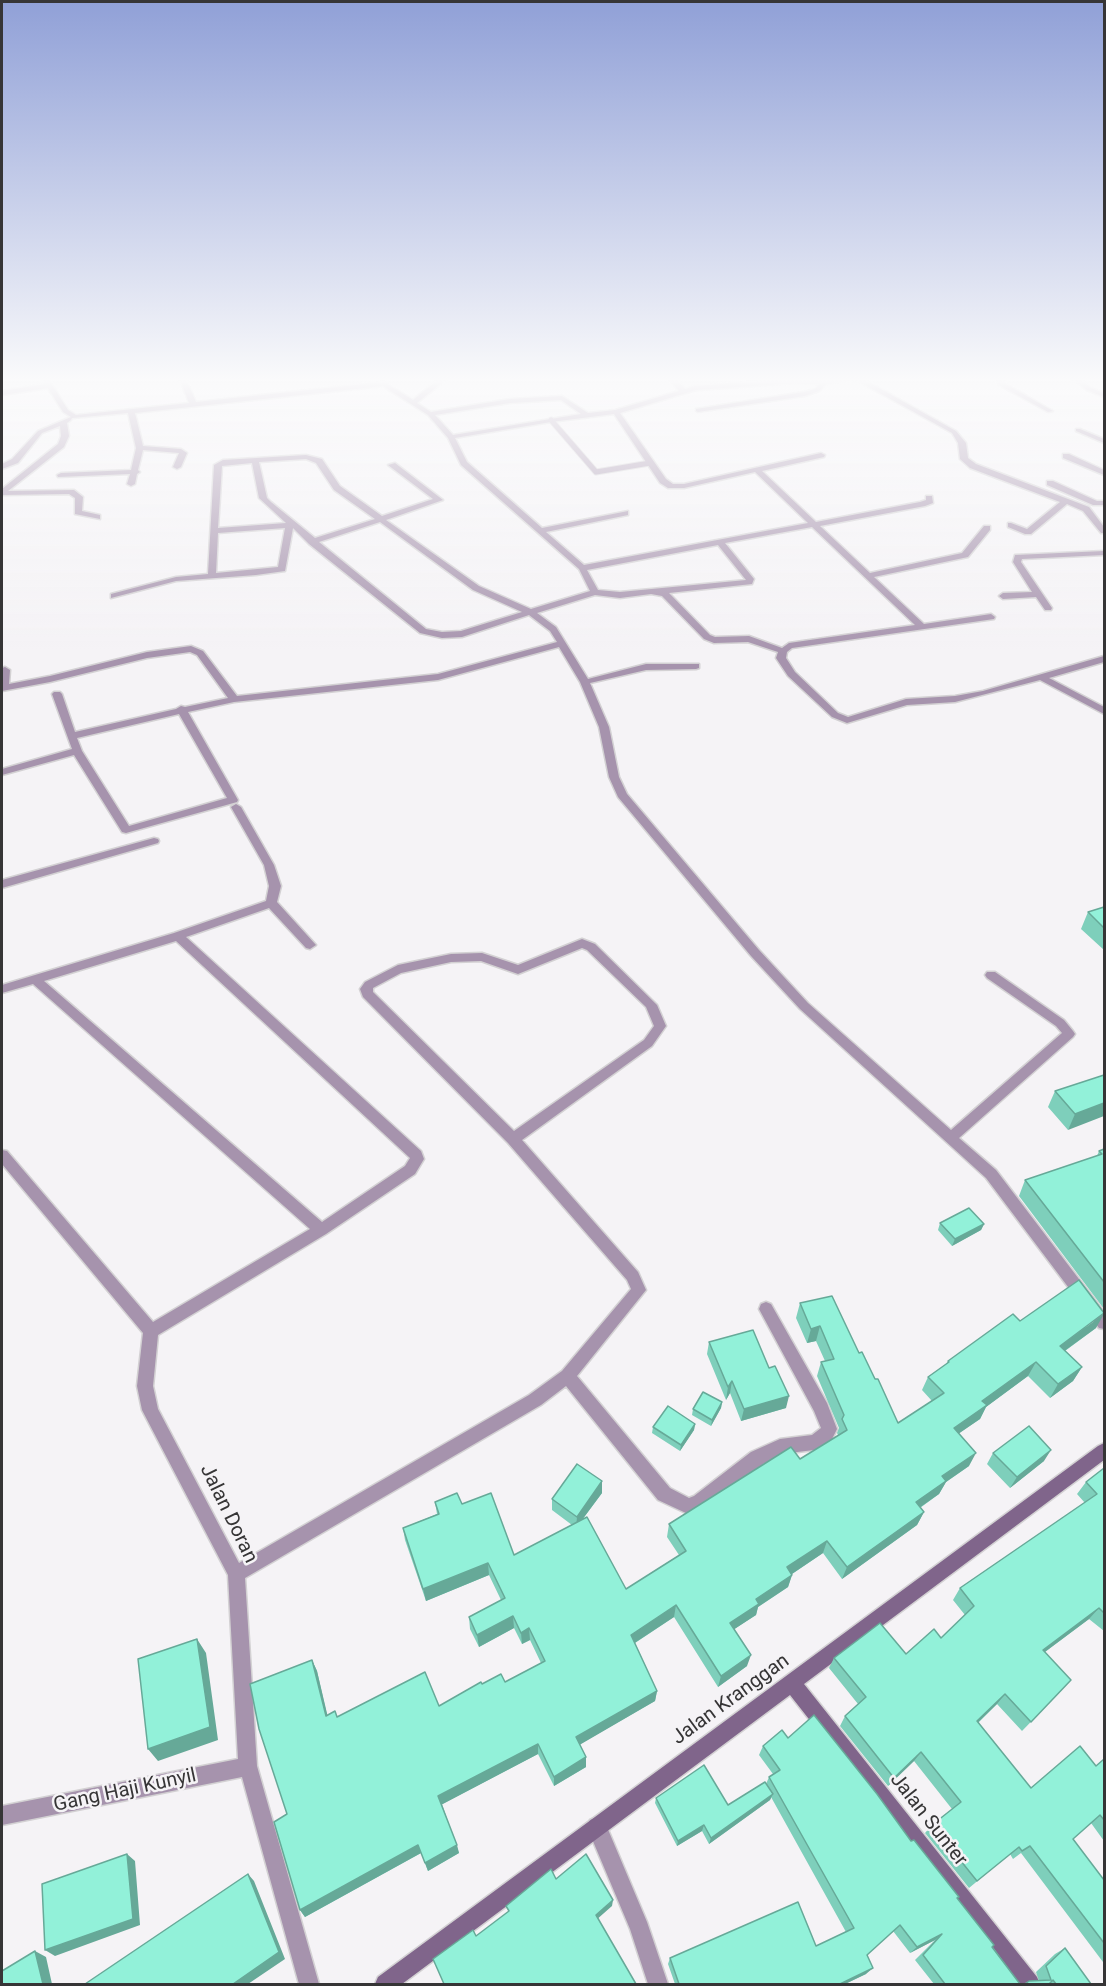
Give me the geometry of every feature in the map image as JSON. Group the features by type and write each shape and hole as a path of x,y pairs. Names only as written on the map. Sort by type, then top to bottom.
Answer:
{"main road":[{"name":"Jalan Kranggan","path":"385,1984 1104,1451"},
{"name":"Jalan Sunter","path":"792,1683 1030,1984"}],"street":[{"path":"2,493 31,470"},
{"path":"212,575 218,470"},
{"path":"257,470 263,498 289,523 423,632 442,635 462,634 595,592 620,595 749,582 750,579 720,542"},
{"path":"325,470 337,488 476,588 530,612 553,629 585,682 604,727 614,777 621,795 780,981 833,1033 991,1174 1104,1323"},
{"path":"312,542 439,500 398,470"},
{"path":"472,470 582,568 595,592"},
{"path":"655,470 663,481 671,486 684,486 763,470"},
{"path":"983,470 1066,501 1094,515 1104,531"},
{"path":"758,471 870,575 921,626"},
{"path":"61,476 135,472 131,484"},
{"path":"1050,483 1096,503 1104,503"},
{"path":"2,493 71,492 79,497 78,512 97,518"},
{"path":"582,568 922,504 930,501 929,498"},
{"path":"1011,525 1028,532 1066,501"},
{"path":"541,531 624,513"},
{"path":"216,531 289,523"},
{"path":"114,596 176,579 256,573 282,568 289,523"},
{"path":"870,575 965,555 987,528"},
{"path":"1048,608 1017,562 1018,557 1104,554"},
{"path":"657,592 670,598 706,637 714,640 749,639 783,651"},
{"path":"1004,596 1038,594"},
{"path":"991,617 789,646 783,651 781,658 791,674 835,715 847,720 906,702 956,699 984,693 1104,659"},
{"path":"71,736 181,709 234,699 438,677 560,644"},
{"path":"5,670 3,688 50,680 147,655 191,649 200,653 234,699"},
{"path":"585,682 646,667 696,666"},
{"path":"1039,676 1104,711"},
{"path":"57,694 77,750 126,830 233,800 181,709"},
{"path":"2,772 77,750"},
{"path":"236,807 269,865 275,886 271,903"},
{"path":"2,884 154,841"},
{"path":"2,989 178,936 271,903"},
{"path":"271,903 310,945"},
{"path":"2,1155 151,1331 321,1230 410,1170 415,1164 416,1155 178,936"},
{"path":"236,1574 535,1400 567,1376 639,1287 513,1138 367,994 369,985 398,969 452,958 482,957 518,970 582,943 591,947 651,1005 660,1026 648,1043 513,1138"},
{"path":"950,1138 1069,1034 1060,1023 991,975"},
{"path":"36,980 321,1230"},
{"path":"567,1376 664,1494 688,1506 698,1503 757,1458 780,1447 814,1442 825,1436 829,1429 821,1408 766,1309"},
{"name":"Jalan Doran","path":"151,1331 146,1386 150,1410 236,1574 248,1766 309,1984"},
{"name":"Gang Haji Kunyil","path":"2,1816 248,1766"},
{"path":"597,1827 640,1929 658,1984"}],"lane":[{"path":"594,470 596,472 609,470"}],"building":[{"path":"1104,907 1104,928 1088,912"},
{"path":"1104,1075 1104,1103 1075,1114 1055,1091"},
{"path":"1104,1149 1104,1282 1025,1180 1102,1154 1099,1151"},
{"path":"969,1208 984,1224 955,1239 940,1223"},
{"path":"1079,1280 1104,1313 1060,1346 1082,1367 1058,1384 1036,1362 982,1401 987,1405 954,1428 976,1453 942,1476 946,1481 916,1502 924,1512 847,1567 827,1541 787,1567 792,1575 756,1599 759,1604 730,1623 751,1655 721,1676 676,1605 631,1635 657,1691 576,1737 586,1757 554,1777 538,1744 438,1796 457,1845 425,1863 418,1845 300,1910 274,1822 287,1814 259,1729 250,1684 312,1660 326,1716 335,1711 337,1717 425,1672 439,1706 481,1682 482,1684 501,1674 505,1682 545,1661 529,1628 521,1633 513,1616 477,1635 469,1617 505,1598 488,1563 423,1589 403,1528 439,1514 435,1502 457,1493 462,1504 491,1493 514,1555 587,1517 626,1589 686,1551 669,1524 791,1447 800,1459 847,1430 842,1419 844,1415 821,1362 834,1359 820,1326 811,1329 800,1303 832,1296 859,1353 862,1352 875,1379 878,1379 898,1423 944,1393 928,1377 948,1361 1013,1314 1020,1321"},
{"path":"753,1330 769,1368 775,1366 789,1396 744,1409 732,1381 728,1387 709,1342"},
{"path":"703,1392 722,1402 712,1420 693,1409"},
{"path":"668,1406 695,1424 681,1445 653,1427"},
{"path":"1029,1426 1051,1450 1017,1477 993,1453"},
{"path":"577,1464 602,1481 577,1517 552,1499"},
{"path":"1104,1468 1104,1613 1099,1608 1043,1650 1071,1680 1031,1722 1005,1694 977,1721 1031,1788 1080,1746 1096,1766 1104,1759 1104,1820 1100,1815 1073,1839 1104,1880 1104,1943 1030,1846 1022,1851 1019,1847 977,1881 932,1825 961,1802 921,1752 894,1778 845,1716 866,1697 834,1658 880,1623 906,1654 934,1629 941,1638 974,1606 960,1588 1097,1494 1086,1482"},
{"path":"197,1639 210,1727 148,1749 138,1659"},
{"path":"814,1715 911,1841 914,1840 959,1897 957,1898 994,1945 992,1947 1020,1984 945,1984 923,1955 942,1934 917,1947 900,1925 867,1955 873,1968 840,1984 679,1984 670,1958 798,1902 816,1946 854,1928 769,1777 780,1770 763,1746 782,1730 788,1738"},
{"path":"704,1765 728,1805 765,1782 773,1794 711,1838 704,1825 678,1841 656,1798"},
{"path":"127,1854 133,1919 45,1950 42,1884"},
{"path":"586,1854 613,1900 596,1915 636,1984 444,1984 433,1959 473,1930 476,1936 509,1911 506,1906 551,1869 556,1879"},
{"path":"248,1874 279,1952 233,1984 85,1984"},
{"path":"1065,1948 1091,1984 1056,1984 1053,1980 1049,1984 1025,1984 1029,1981 1051,1980 1046,1966"},
{"path":"35,1951 43,1984 2,1984 2,1971"}]}
